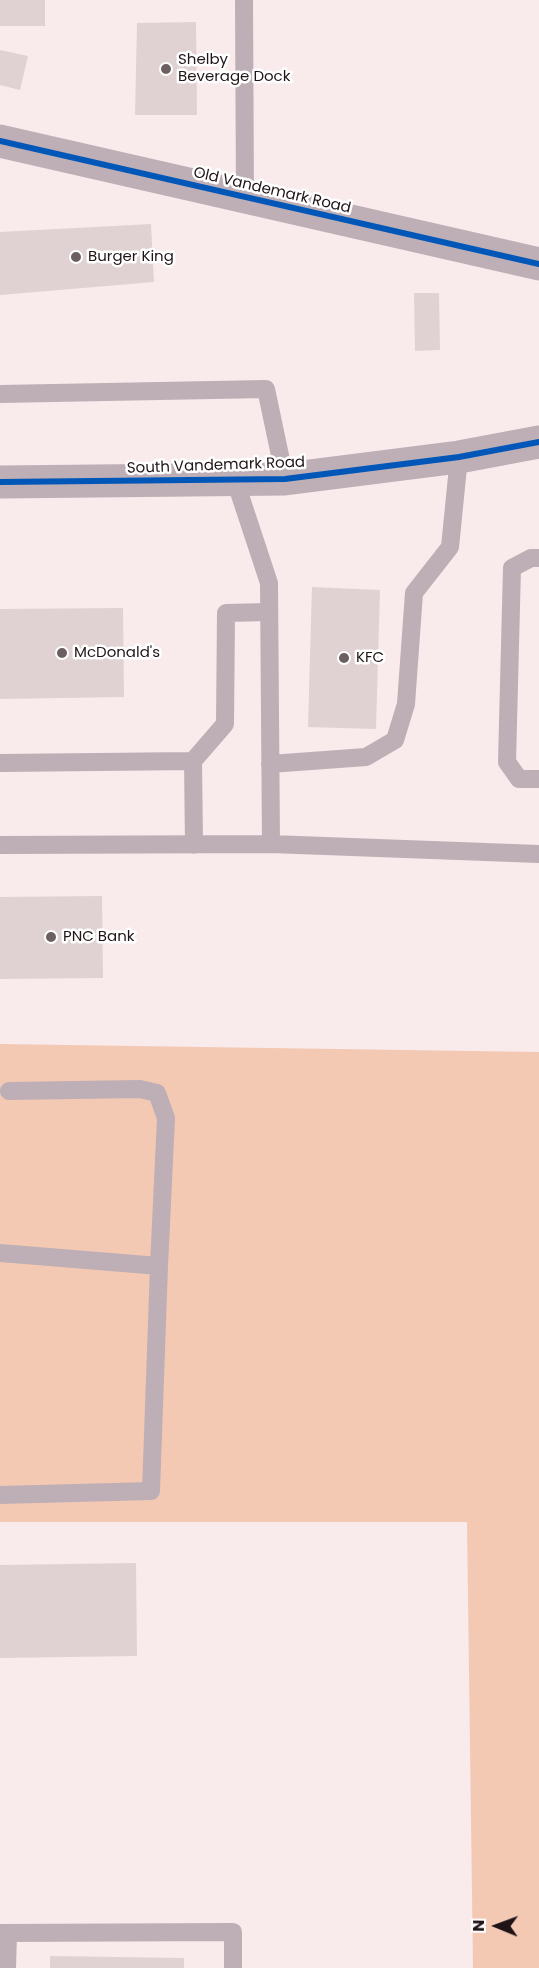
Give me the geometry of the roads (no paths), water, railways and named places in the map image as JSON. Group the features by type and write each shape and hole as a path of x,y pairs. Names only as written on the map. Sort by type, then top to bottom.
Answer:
{"street":[{"name":"Old Vandemark Road","path":"0,141 539,264"},
{"name":"South Vandemark Road","path":"0,482 285,479 459,457 539,442"}],"lane":[{"path":"244,0 246,197"},
{"path":"0,394 266,389 285,479"},
{"path":"270,764 366,757 395,740 406,704 414,593 450,547 459,457"},
{"path":"235,480 269,583 271,844"},
{"path":"539,558 531,558 512,568 507,762 519,779 539,779"},
{"path":"194,844 193,761 225,724 226,613 269,612"},
{"path":"0,763 193,761"},
{"path":"0,845 271,844 539,854"},
{"path":"0,1495 151,1491 166,1118 157,1093 140,1089 9,1091"},
{"path":"0,1253 159,1266"},
{"path":"7,1968 4,1933 233,1932 233,1968"}],"place":[{"name":"Shelby Beverage Dock","path":"166,69"},
{"name":"Burger King","path":"76,257"},
{"name":"McDonald's","path":"62,653"},
{"name":"KFC","path":"344,658"},
{"name":"PNC Bank","path":"51,937"}]}
